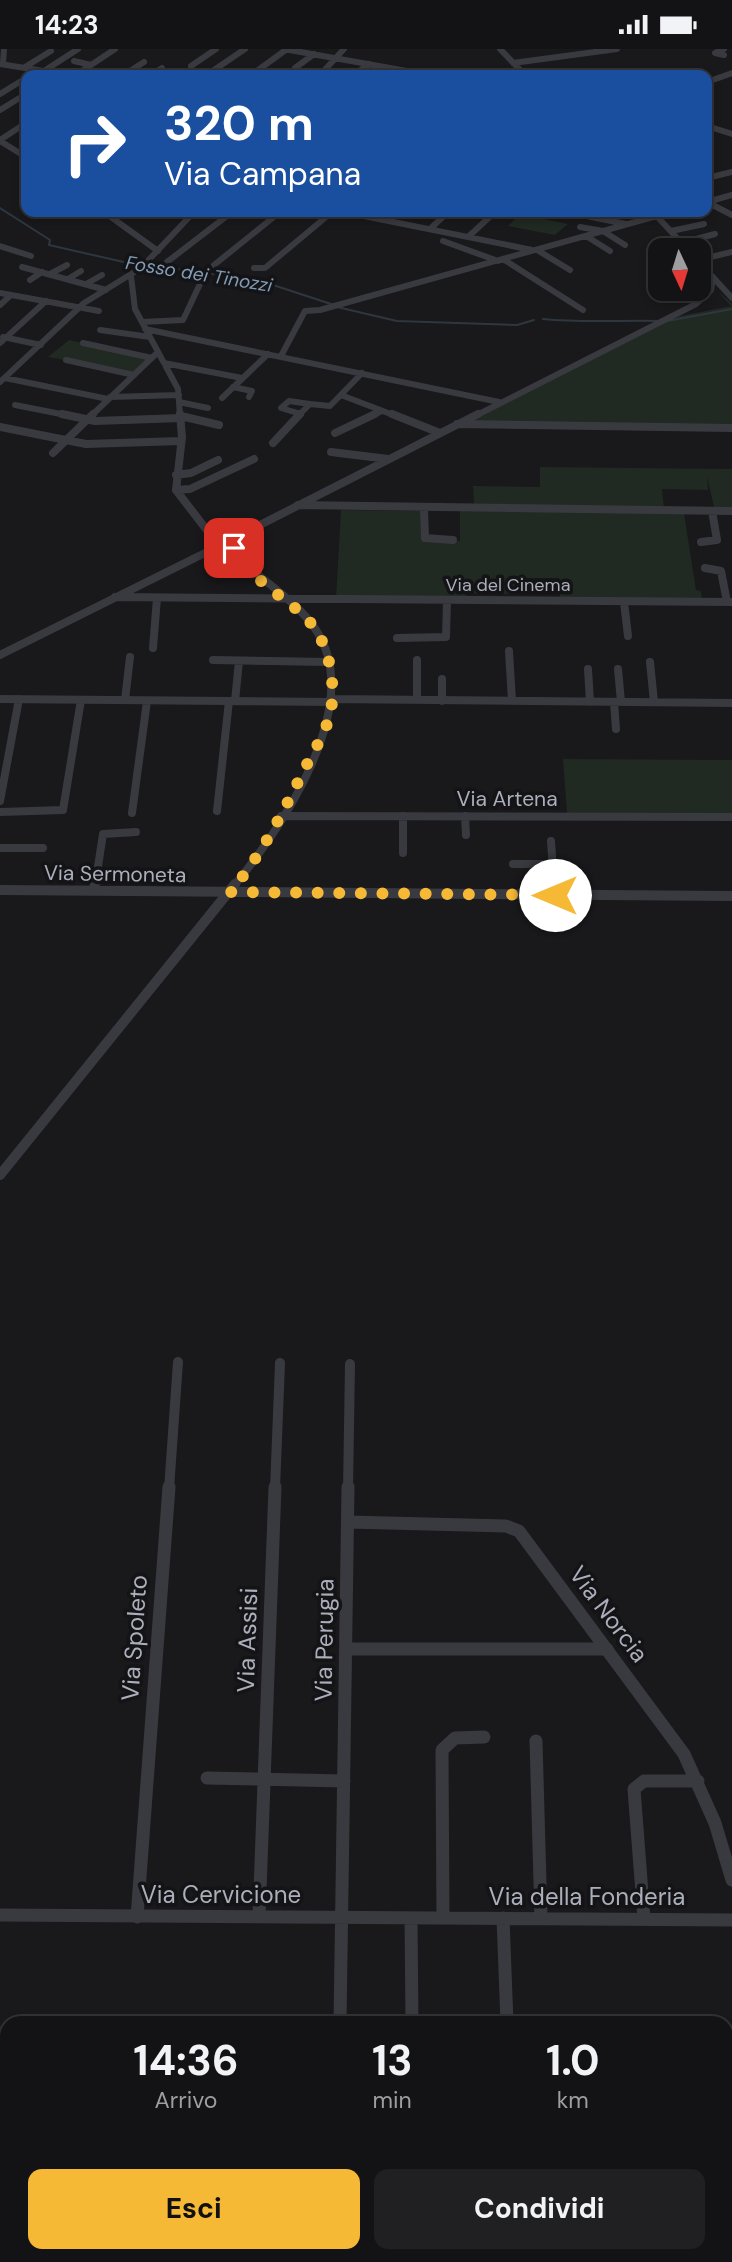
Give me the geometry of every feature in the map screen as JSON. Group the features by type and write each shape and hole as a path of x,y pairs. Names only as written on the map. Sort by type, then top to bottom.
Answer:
{"street":[{"path":"5,49 1,64 41,70 78,49"},
{"path":"84,70 115,49"},
{"path":"191,66 216,49"},
{"path":"214,70 245,49"},
{"path":"258,70 285,49 401,70"},
{"path":"325,70 344,49"},
{"path":"500,49 520,70"},
{"path":"513,63 617,49"},
{"path":"25,67 51,51"},
{"path":"713,53 724,52"},
{"path":"295,68 314,54"},
{"path":"74,61 91,65"},
{"path":"132,70 144,62"},
{"path":"361,70 369,64"},
{"path":"712,80 732,73"},
{"path":"0,94 21,80"},
{"path":"0,110 21,97"},
{"path":"1,142 21,127"},
{"path":"712,128 732,134"},
{"path":"1,142 21,147"},
{"path":"1,142 21,154"},
{"path":"712,178 732,172"},
{"path":"712,201 732,195"},
{"path":"712,205 732,215"},
{"path":"111,217 158,251"},
{"path":"2,380 80,307 143,266 189,217"},
{"path":"167,262 226,217"},
{"path":"215,265 276,217"},
{"path":"279,217 286,221"},
{"path":"254,268 265,268 326,217"},
{"path":"374,217 536,250 570,270"},
{"path":"386,220 390,217"},
{"path":"430,229 443,217"},
{"path":"468,237 490,217"},
{"path":"592,217 628,224"},
{"path":"281,356 303,312 338,305 501,260 646,217"},
{"path":"657,217 677,238"},
{"path":"671,231 704,224"},
{"path":"580,227 603,231 625,245"},
{"path":"700,238 715,234"},
{"path":"556,235 575,239"},
{"path":"586,236 610,251"},
{"path":"443,241 501,260 583,310"},
{"path":"0,246 31,255"},
{"path":"711,258 732,252"},
{"path":"30,280 67,265"},
{"path":"22,267 106,290"},
{"path":"68,279 81,271"},
{"path":"86,284 102,275"},
{"path":"131,276 134,307 150,337 155,355"},
{"path":"713,277 732,298"},
{"path":"0,655 219,545 234,545 246,532 662,321 706,296 713,287 713,277"},
{"path":"144,325 183,320 200,285"},
{"path":"0,293 99,311"},
{"path":"0,305 11,295"},
{"path":"2,339 46,301"},
{"path":"144,325 499,402"},
{"path":"100,330 150,337"},
{"path":"2,339 41,345"},
{"path":"83,343 155,355 164,363 179,399 181,417 176,490 219,545"},
{"path":"222,398 268,354"},
{"path":"53,453 155,355"},
{"path":"65,360 134,375"},
{"path":"164,363 242,378"},
{"path":"301,414 281,408 289,401 328,407 362,373"},
{"path":"2,380 109,398 179,399 208,408"},
{"path":"233,387 253,392 249,397"},
{"path":"341,395 440,433"},
{"path":"273,443 310,404"},
{"path":"15,405 87,420 181,417 219,425"},
{"path":"335,433 382,411"},
{"path":"457,424 732,428"},
{"path":"0,427 65,442 104,444 181,441"},
{"path":"331,452 388,459"},
{"path":"176,490 190,489 254,459"},
{"path":"177,475 191,473 218,460"},
{"path":"298,505 424,509 732,511"},
{"path":"424,509 425,538 453,540"},
{"path":"701,542 718,539 712,511"},
{"path":"0,1175 261,851 324,731 332,701 324,643 315,628 238,558 234,545"},
{"path":"705,568 722,571 730,602"},
{"name":"Via del Cinema","path":"115,597 730,602"},
{"path":"153,648 157,598"},
{"path":"397,638 446,637 447,601"},
{"path":"624,602 628,636"},
{"path":"509,651 512,701"},
{"path":"125,700 131,657"},
{"path":"213,660 328,662"},
{"path":"417,660 417,700"},
{"path":"216,811 239,661"},
{"path":"650,662 654,702"},
{"path":"587,669 590,702"},
{"path":"616,729 618,669"},
{"path":"442,679 442,701"},
{"path":"0,699 732,703"},
{"path":"0,801 19,699"},
{"path":"0,812 63,810 81,700"},
{"path":"132,813 147,701"},
{"name":"Via Artena","path":"281,816 732,817"},
{"path":"402,853 403,816"},
{"path":"465,816 466,835"},
{"path":"94,890 103,834 136,832"},
{"path":"551,841 555,895"},
{"path":"0,848 43,848"},
{"path":"513,863 551,864"},
{"name":"Via Sermoneta","path":"0,890 732,896"},
{"name":"Via Spoleto","path":"136,1917 178,1362"},
{"name":"Via Assisi","path":"259,1917 280,1363"},
{"name":"Via Perugia","path":"340,2016 350,1364"},
{"name":"Via Norcia","path":"348,1522 514,1528 670,1733 698,1781 715,1823 732,1879"},
{"path":"346,1649 607,1649"},
{"path":"443,1917 442,1750 455,1738 484,1737"},
{"path":"536,1741 541,1918"},
{"path":"207,1778 344,1781"},
{"path":"644,1919 634,1790 644,1781 698,1781"},
{"name":"Via Cervicione","path":"0,1915 443,1917"},
{"name":"Via della Fonderia","path":"443,1917 732,1920"},
{"path":"411,1918 412,2016"},
{"path":"503,1918 507,2016"}],"shaded area":[{"path":"517,217 534,217 568,224 555,235 508,226"},
{"path":"718,292 732,303 732,427 467,422 675,317 731,306"},
{"path":"69,340 150,358 135,373 48,357"},
{"path":"540,467 732,469 732,507 714,507 707,477 708,490 662,489 664,508 474,506 473,486 540,487"},
{"path":"341,510 422,511 422,540 460,541 460,511 684,513 696,590 701,591 702,600 560,599 559,578 514,578 514,594 466,593 466,600 336,599"},
{"path":"563,759 732,760 732,815 567,814"}],"waterway":[{"name":"Fosso dei Tinozzi","path":"0,208 50,240 49,245 150,268 188,270 264,282 331,304"},
{"name":"Fosso dei Tinozzi","path":"337,307 397,321 517,325 534,320"},
{"name":"Fosso dei Tinozzi","path":"667,321 732,309"},
{"name":"Fosso dei Tinozzi","path":"543,319 660,321"}],"route":[{"path":"234,548 243,563 308,620 317,632 327,655 332,699 327,723 281,816 261,851 230,892 555,895"}]}
